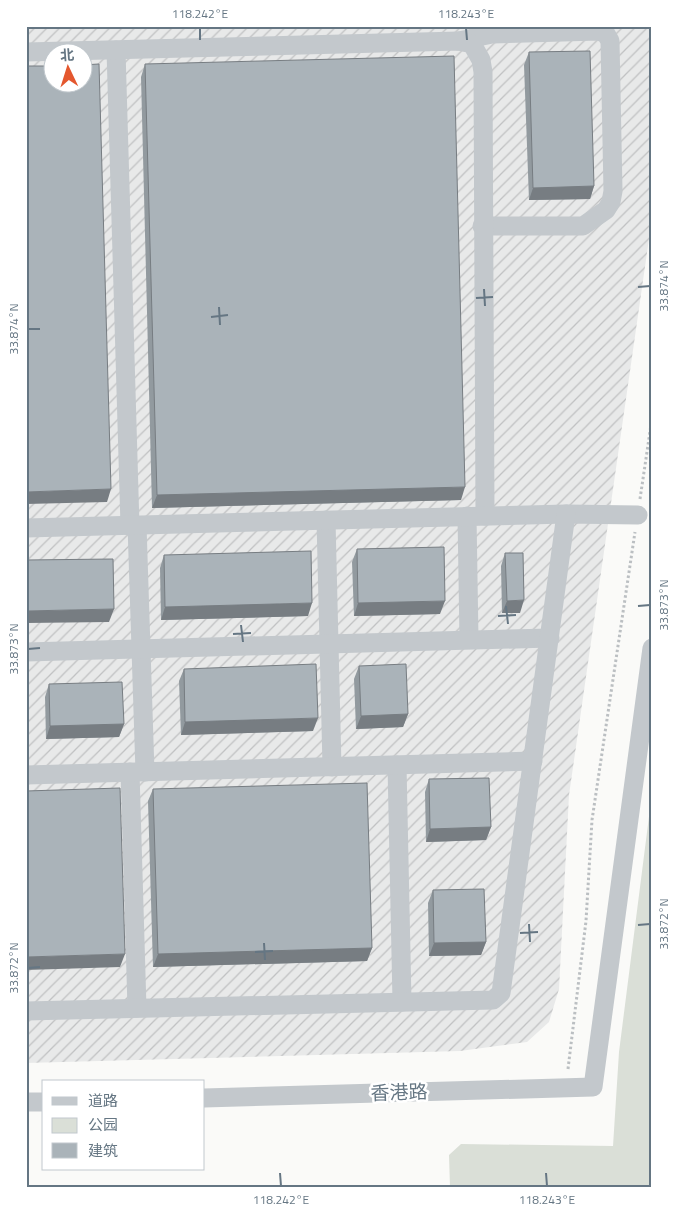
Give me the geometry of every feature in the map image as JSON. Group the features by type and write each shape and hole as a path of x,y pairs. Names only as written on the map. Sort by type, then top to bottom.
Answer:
{"street":[{"path":"26,52 459,41 492,34 599,31 606,34 610,41 613,191 611,202 606,210 583,226 482,226"},
{"path":"459,41 472,44 477,50 482,66 482,226 476,516 469,639"},
{"path":"116,50 134,526 141,649 138,772 137,1008"},
{"path":"26,528 566,514 638,515"},
{"path":"26,1011 493,1000 501,993 566,514"},
{"path":"326,520 332,767"},
{"path":"26,652 550,638"},
{"name":"香港路","path":"205,1098 594,1087 652,648"},
{"path":"26,775 533,762"},
{"path":"397,765 402,1002"},
{"path":"26,1102 42,1102"}],"path":[{"path":"566,1088 586,921 592,820 652,418"}],"shaded area":[{"path":"26,26 652,26 652,218 569,795 559,989 549,1022 527,1042 460,1051 26,1063"}],"green space":[{"path":"652,793 652,1165 649,1187 450,1187 449,1155 461,1144 613,1146 619,1052"}],"building":[{"path":"590,51 594,186 533,188 529,52"},
{"path":"454,56 465,487 157,495 145,64"},
{"path":"92,64 99,64 111,489 26,492 26,66 42,66 42,92 92,92"},
{"path":"444,547 445,601 358,603 357,549"},
{"path":"311,551 312,603 165,607 164,555"},
{"path":"505,553 523,553 524,600 507,601"},
{"path":"113,559 114,609 26,611 26,560"},
{"path":"316,664 318,718 185,722 184,669"},
{"path":"406,664 408,714 361,716 359,666"},
{"path":"122,682 124,724 50,726 49,684"},
{"path":"489,778 491,827 430,829 429,779"},
{"path":"367,783 372,948 158,954 153,789"},
{"path":"120,788 125,954 26,957 26,791"},
{"path":"484,889 486,942 434,943 433,890"}]}
